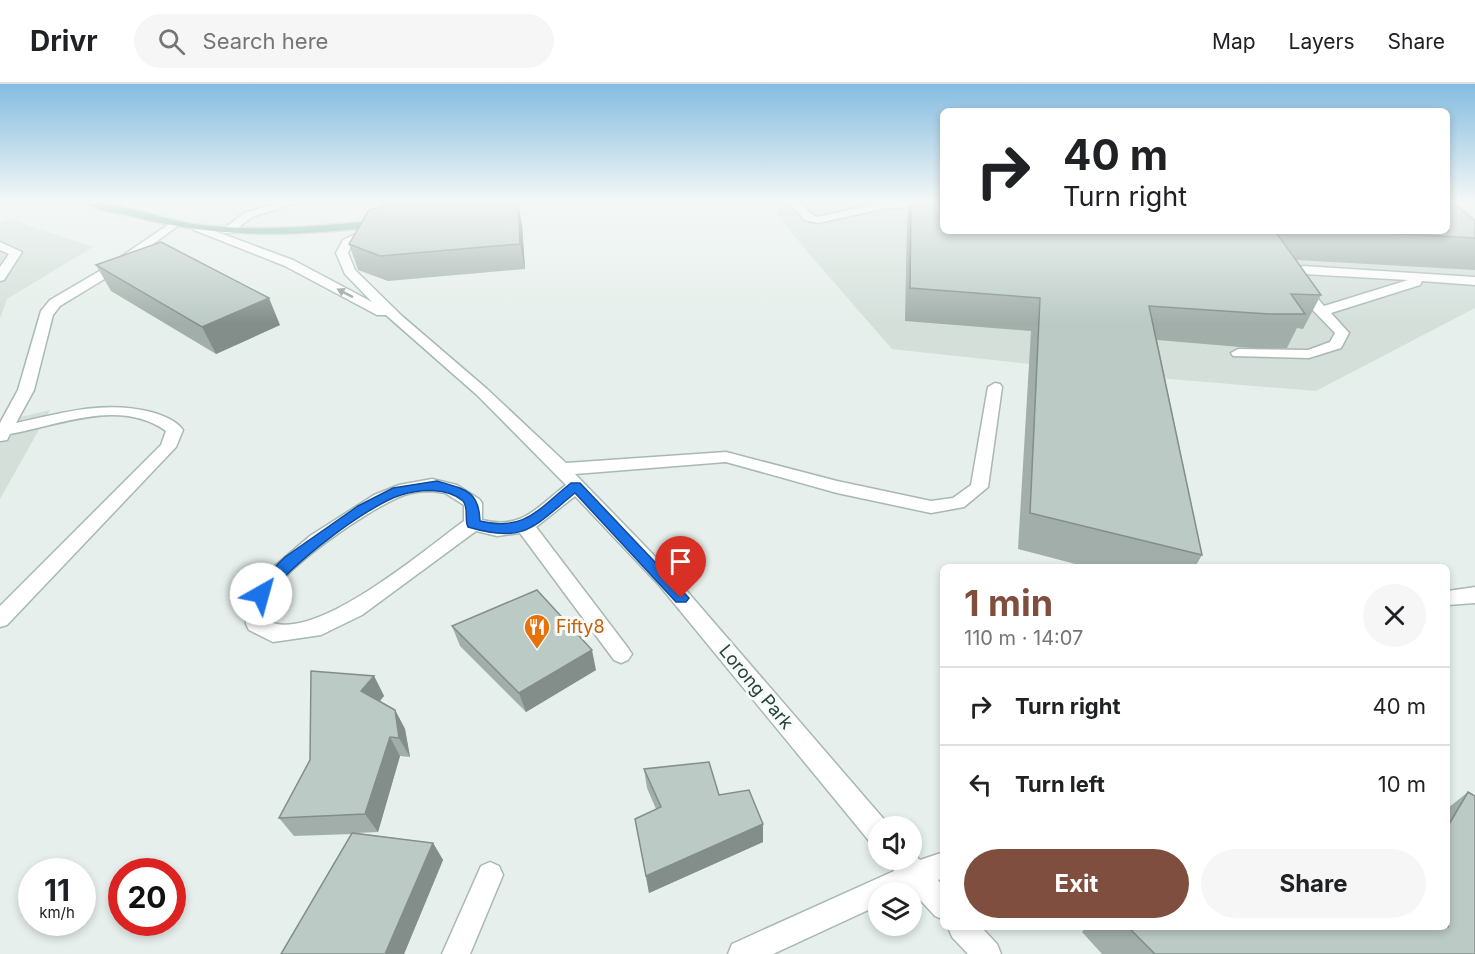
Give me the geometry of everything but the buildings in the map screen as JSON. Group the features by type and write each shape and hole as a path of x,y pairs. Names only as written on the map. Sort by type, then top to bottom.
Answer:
{"street":[{"path":"2,433 26,390 46,314 55,303 107,272 148,243"},
{"path":"236,243 289,263 397,320"},
{"path":"347,243 342,253 349,271 397,320"},
{"path":"0,246 16,252 0,277"},
{"path":"1238,353 1309,354 1336,345 1342,333 1311,300 1289,269 1475,281"},
{"path":"1323,311 1426,279"},
{"name":"Lorong Park","path":"397,320 482,392 562,469 666,580 868,819"},
{"path":"562,469 726,457 837,486 931,507 958,503 979,487 995,387"},
{"path":"0,619 168,447 175,429 165,421 139,414 102,409 69,414 2,433"},
{"path":"437,485 465,496 473,504 473,524 355,610 314,630 273,634 256,624 254,607 269,582 290,561 363,509 398,491 437,485"},
{"path":"473,524 497,530 525,526 576,486"},
{"path":"525,526 621,654"},
{"path":"1450,598 1475,595"},
{"path":"922,866 940,865"},
{"path":"742,954 902,870"},
{"path":"911,870 940,902"},
{"path":"456,954 490,875"},
{"path":"965,930 987,954"}],"shaded area":[{"path":"0,243 80,243 93,247 7,299 0,318"},
{"path":"800,243 1475,243 1475,308 1316,391 1158,378 892,349"},
{"path":"50,410 0,499 0,422"}],"place":[{"name":"Fifty8","path":"537,650"}],"route":[{"path":"261,594 269,582 290,561 363,509 398,491 437,485 465,496 473,504 473,524 497,530 525,526 576,486 681,598"}]}
